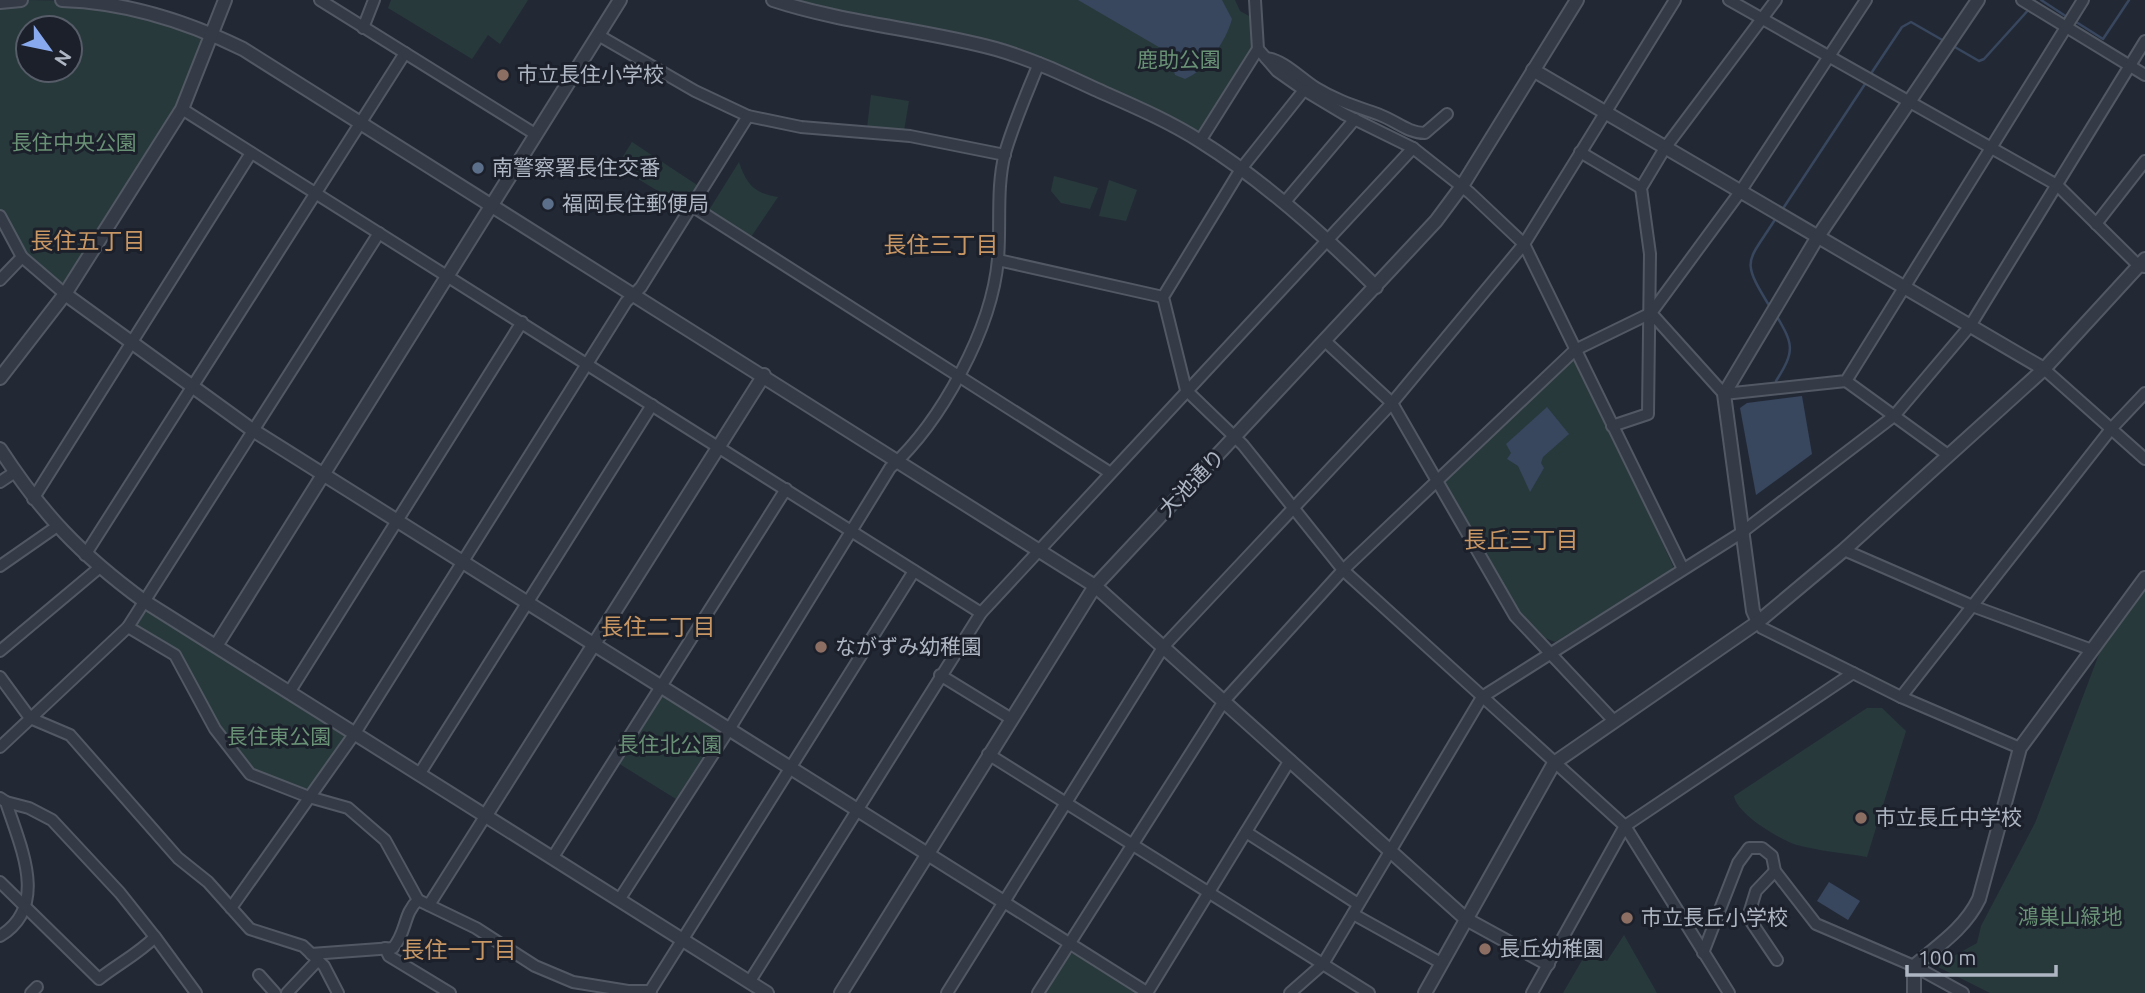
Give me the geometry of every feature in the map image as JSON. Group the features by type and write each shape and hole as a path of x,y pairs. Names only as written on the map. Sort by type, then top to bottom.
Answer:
{"street":[{"path":"0,2 21,0"},
{"path":"62,0 95,0 141,9 212,34 243,49 1095,586 1466,919 1548,964"},
{"path":"0,378 65,294 182,109 225,0"},
{"path":"320,0 535,134"},
{"path":"363,28 374,0"},
{"path":"216,646 620,0"},
{"path":"773,0 794,3 816,14 996,49 1039,63 1153,115 1200,141 1241,169 1326,240 1376,288"},
{"path":"1255,0 1262,54 1277,71 1355,119 1413,148 1462,187 1524,243 1683,569"},
{"name":"大池通り","path":"841,993 1010,718 1095,586 1436,221 1462,187 1577,0"},
{"path":"947,993 1164,646 1392,403 1524,243 1675,0"},
{"path":"1425,993 1553,763 1758,622 1844,550 2044,369 2143,264 2096,224 2057,185 1729,0"},
{"path":"1612,426 1648,414 1650,254 1641,188 1665,148 1776,0"},
{"path":"1038,993 1224,701 1343,570 1575,350 1651,313 1740,192 1866,0"},
{"path":"1724,394 1817,238 1978,0"},
{"path":"2022,0 2145,75"},
{"path":"1846,382 2083,0"},
{"path":"598,34 695,91 748,116 801,127 910,135 1005,155"},
{"path":"1290,993 1323,964 1482,697 1741,533 1895,416 1970,326 2145,41"},
{"path":"85,555 405,53"},
{"path":"1262,54 1275,59 1317,88 1354,108 1381,116 1415,133 1425,134 1447,114"},
{"path":"1200,141 1262,54"},
{"path":"619,900 730,727 850,530 898,461 905,456 960,374 981,333 998,260 999,193 1005,155 1039,63"},
{"path":"1534,71 2044,369 2145,459"},
{"path":"1304,90 1241,169 1163,297 1186,390 1236,438 1343,570 1625,826 1729,993"},
{"path":"182,109 981,613"},
{"path":"231,908 355,733 587,363 633,294 641,287 748,116"},
{"path":"1284,203 1355,119"},
{"path":"750,981 981,613 1037,549 1413,148"},
{"path":"1580,152 1641,188"},
{"path":"33,499 251,153"},
{"path":"2096,224 2145,161"},
{"path":"692,206 960,374 1109,472"},
{"path":"0,216 22,257 65,294 251,429 730,727 792,769 1148,993 1290,760"},
{"path":"0,747 128,627 251,429 379,233"},
{"path":"0,280 22,257"},
{"path":"998,260 1163,297"},
{"path":"1651,313 1724,394 1753,611 1762,628 1901,697 2020,748"},
{"path":"290,691 522,323"},
{"path":"1325,341 1392,403 1515,616 1614,720"},
{"path":"287,993 315,957 393,948 404,936 407,911 424,903 486,815 764,375"},
{"path":"1724,394 1846,382 1948,455"},
{"path":"1901,697 1975,607 2111,429 2145,393"},
{"path":"420,773 652,405"},
{"path":"0,449 33,499 56,527 99,568 144,601 767,993"},
{"path":"0,482 15,472"},
{"path":"553,857 786,489"},
{"path":"0,566 56,527"},
{"path":"1844,550 1975,607 2092,650"},
{"path":"0,651 99,568"},
{"path":"128,627 175,654 215,729 250,774 309,797 348,808 385,840 424,903 476,928 535,966 573,982 650,992 914,571"},
{"path":"1914,993 1914,966 1971,915 1979,899 2020,748 2145,578"},
{"path":"1532,993 1625,826 1853,673"},
{"path":"940,675 1010,718"},
{"path":"0,677 30,718 70,735 178,858 208,882 250,929 303,946 315,957 338,993"},
{"path":"988,754 1369,993"},
{"path":"0,936 15,927 25,904 30,882 3,800"},
{"path":"3,800 29,808 52,820 120,893 196,993"},
{"path":"1246,832 1355,909 1441,963"},
{"path":"1703,953 1738,863 1749,848 1762,848 1772,856 1775,871 1816,924 1914,966 1963,993"},
{"path":"1775,871 1756,891 1748,917 1777,960"},
{"path":"0,882 99,979 117,964 138,954 155,937"},
{"path":"385,948 389,956 450,993"},
{"path":"259,975 275,993"}],"green space":[{"path":"391,0 528,0 500,44 488,35 472,59 388,8"},
{"name":"鹿助公園","path":"795,0 1235,0 1240,11 1258,21 1260,44 1200,141 1039,63 794,7"},
{"name":"長住中央公園","path":"95,1 212,34 182,109 65,294 37,272 0,216 0,2"},
{"path":"871,95 909,101 904,131 867,128"},
{"path":"632,142 697,185 684,207 617,166"},
{"path":"739,162 752,187 778,197 751,237 709,210"},
{"path":"1054,176 1098,188 1090,209 1061,203 1051,191"},
{"path":"1109,180 1137,190 1126,221 1099,216"},
{"path":"1570,360 1575,361 1613,436 1673,566 1672,570 1630,596 1620,606 1617,604 1555,642 1540,636 1539,631 1521,617 1440,481"},
{"name":"鴻巣山緑地","path":"2145,584 2145,993 1990,993 1936,966 1977,943 1981,926 2035,823 2104,641"},
{"name":"長住東公園","path":"144,601 355,733 309,797 250,774 215,729 175,655 128,627"},
{"name":"長住北公園","path":"666,695 718,728 719,732 676,799 618,763 662,696"},
{"path":"1867,708 1882,708 1906,731 1867,857 1797,845 1770,832 1743,811 1734,796"},
{"path":"1624,935 1657,993 1563,993 1588,950 1607,961"},
{"path":"1074,953 1137,993 1043,993 1067,956"}],"water":[{"path":"1078,0 1222,0 1232,19 1225,36 1208,62 1185,79 1175,75 1169,53"},
{"path":"1802,396 1812,454 1756,495 1740,408 1747,403"},
{"path":"1547,407 1569,434 1543,457 1541,463 1544,468 1530,492 1518,466 1507,459 1511,453 1506,444"},
{"path":"1829,882 1860,901 1848,920 1817,901"}],"waterway":[{"path":"2041,0 2067,17"},
{"path":"2073,20 2103,39 2129,0"},
{"path":"1953,46 1979,61 1984,59 2031,7"},
{"path":"1870,75 1902,27 1911,22 1944,41"},
{"path":"1782,210 1867,81"},
{"path":"1770,307 1754,279 1751,261 1753,253 1776,218"},
{"path":"1776,315 1790,348 1787,362 1776,381"}],"place":[{"name":"市立長住小学校","path":"503,75"},
{"name":"南警察署長住交番","path":"478,168"},
{"name":"福岡長住郵便局","path":"548,204"},
{"name":"ながずみ幼稚園","path":"821,647"},
{"name":"市立長丘中学校","path":"1861,818"},
{"name":"市立長丘小学校","path":"1627,918"},
{"name":"長丘幼稚園","path":"1485,949"}],"district":[{"name":"長住五丁目","path":"88,241"},
{"name":"長住三丁目","path":"941,245"},
{"name":"長丘三丁目","path":"1521,540"},
{"name":"長住二丁目","path":"658,627"},
{"name":"長住一丁目","path":"459,950"}]}
